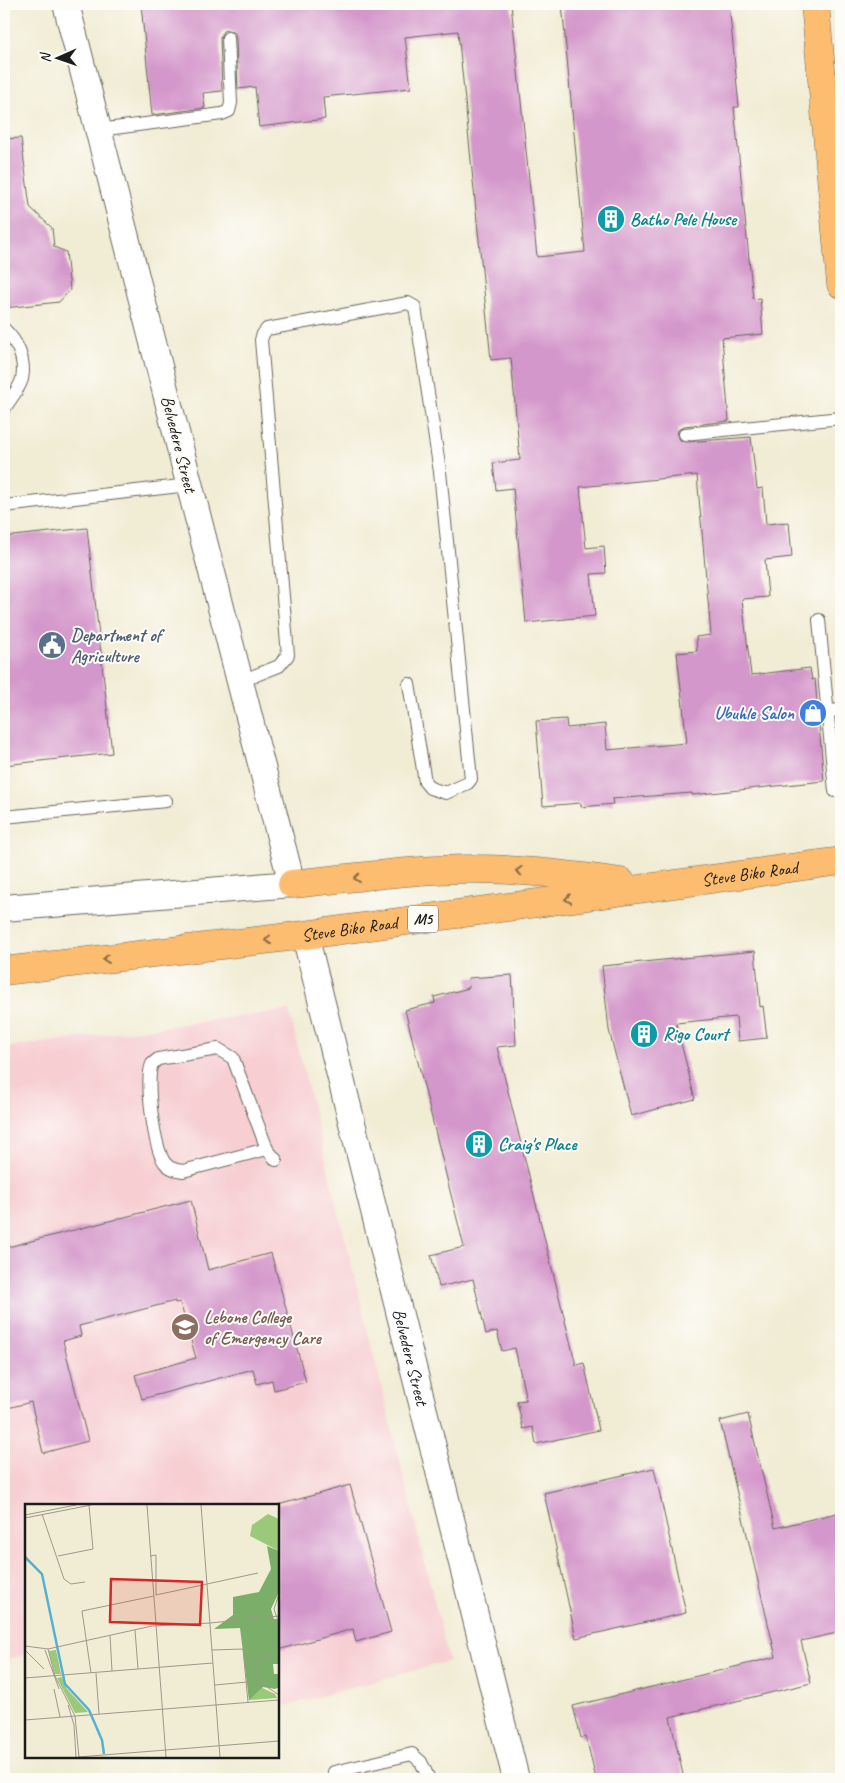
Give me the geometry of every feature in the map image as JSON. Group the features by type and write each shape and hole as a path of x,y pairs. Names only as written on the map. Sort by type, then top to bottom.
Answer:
{"main road":[{"path":"814,4 841,284"},
{"name":"Steve Biko Road","path":"4,971 305,935 841,861"},
{"path":"292,884 406,873 473,869 541,872 654,887"}],"street":[{"name":"Belvedere Street","path":"66,4 292,884"},
{"path":"4,908 292,884"},
{"name":"Belvedere Street","path":"305,935 516,1779"}],"lane":[{"path":"99,130 222,114 229,111 231,103 228,38"},
{"path":"240,681 279,666 288,655 274,508 261,340 263,334 268,329 408,303 415,308 440,472 471,779 468,783 446,793 430,788 426,782 409,684"},
{"path":"4,329 14,338 20,353 22,379 4,409"},
{"path":"685,434 841,418"},
{"path":"4,506 189,485"},
{"path":"819,620 835,791"},
{"path":"828,711 841,710"},
{"path":"4,817 166,801"},
{"path":"267,1149 183,1171 172,1169 166,1165 158,1152 149,1081 152,1064 158,1059 209,1049 218,1049 233,1058 267,1149 276,1160"},
{"path":"334,1772 412,1754 422,1762 429,1779"}],"shaded area":[{"name":"Lebone College of Emergency Care","path":"289,1010 449,1661 279,1708 279,1504 25,1504 25,1655 4,1660 4,1048"}],"building":[{"path":"141,4 405,4 405,7 440,4 511,4 537,257 585,252 562,4 729,4 739,107 734,107 753,299 760,298 763,334 722,338 729,421 684,426 678,430 677,435 681,441 686,442 751,437 757,489 763,488 766,524 789,522 792,557 765,560 768,597 742,599 751,675 810,668 812,680 815,679 824,781 692,795 692,793 612,799 613,804 581,807 581,803 543,806 536,721 566,719 567,728 605,724 607,750 687,743 677,653 697,651 696,637 711,635 697,475 580,487 586,548 604,546 606,573 591,574 595,616 526,623 513,488 496,490 493,463 520,460 511,358 491,360 458,31 405,37 411,88 323,97 325,119 259,127 255,87 238,89 236,38 235,33 228,30 223,31 220,38 222,91 203,93 205,108 152,115"},
{"path":"21,138 30,207 52,228 54,247 66,252 70,290 59,302 4,308 4,139"},
{"name":"Department of Agriculture","path":"87,528 112,753 4,765 4,537"},
{"name":"Rigo Court","path":"755,951 760,1007 763,1006 767,1038 738,1041 736,1017 676,1023 695,1099 631,1116 609,1030 602,966"},
{"name":"Craig's Place","path":"512,975 516,1045 497,1047 576,1365 584,1363 599,1430 536,1444 533,1427 523,1429 517,1401 526,1400 515,1348 502,1351 497,1331 486,1334 473,1279 439,1287 431,1255 464,1247 405,1010 435,1003 434,997 469,988 468,978"},
{"path":"191,1200 208,1270 271,1253 306,1382 274,1390 272,1380 257,1384 253,1369 142,1399 135,1375 196,1358 180,1302 175,1303 175,1301 79,1326 81,1336 63,1341 88,1441 43,1453 31,1402 4,1409 4,1248"},
{"path":"748,1414 775,1528 841,1512 841,1632 801,1641 811,1683 670,1717 684,1779 596,1779 586,1737 581,1738 573,1706 776,1657 720,1421"},
{"path":"654,1468 686,1613 576,1638 544,1493"},
{"path":"350,1485 391,1632 356,1642 353,1629 279,1650 279,1505"}],"place":[{"name":"Batho Pele House","path":"611,219"},
{"name":"Department of Agriculture","path":"52,645"},
{"name":"Ubuhle Salon","path":"813,713"},
{"name":"Rigo Court","path":"644,1034"},
{"name":"Craig's Place","path":"479,1144"},
{"name":"Lebone College of Emergency Care","path":"185,1327"}]}
